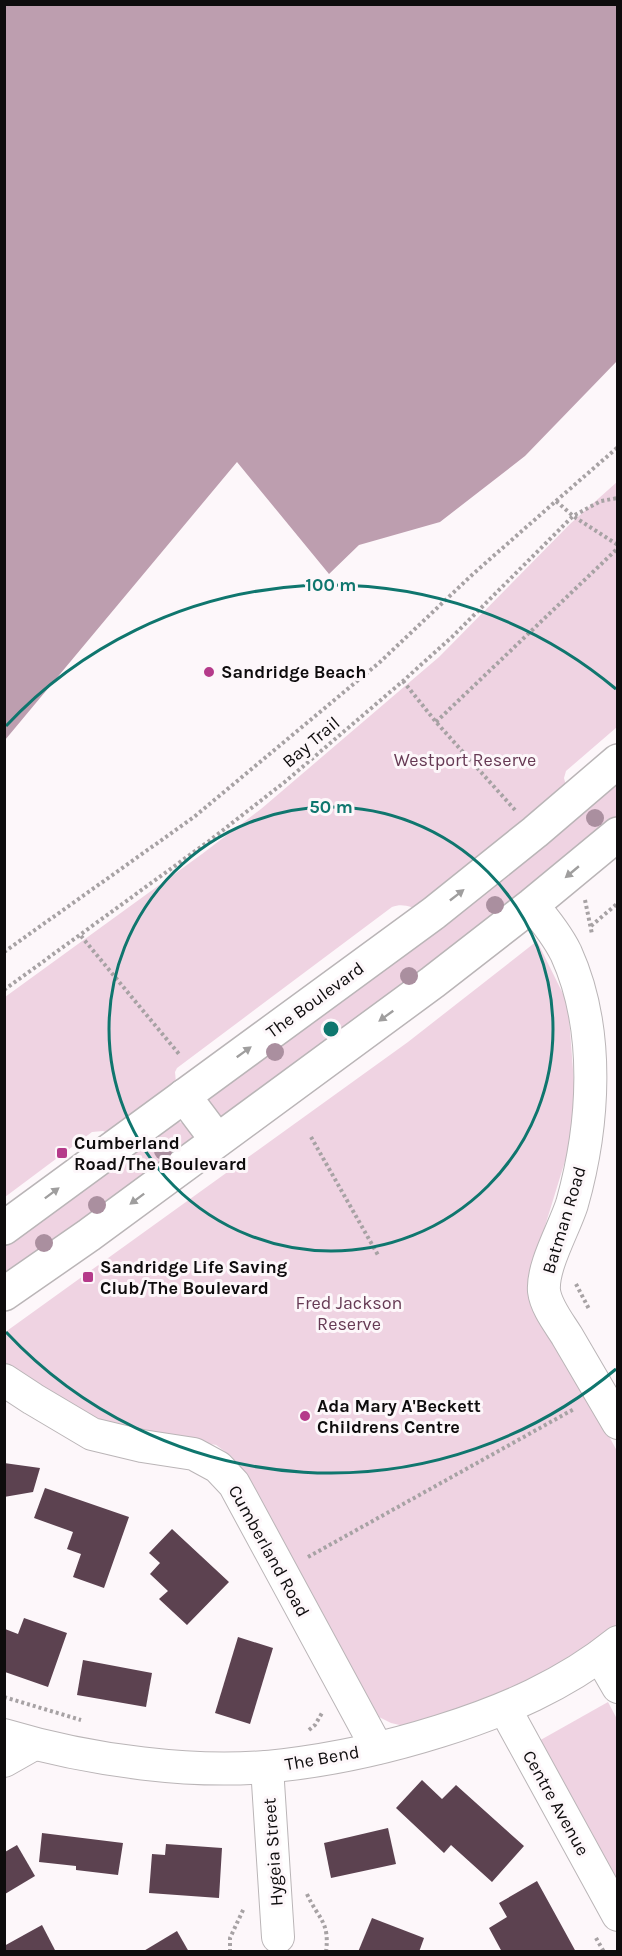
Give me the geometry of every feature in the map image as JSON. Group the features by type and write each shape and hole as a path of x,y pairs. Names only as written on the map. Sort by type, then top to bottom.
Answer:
{"street":[{"name":"The Boulevard","path":"4,1228 468,886 618,761"},
{"path":"4,1294 89,1235 433,982 618,834"},
{"name":"Batman Road","path":"532,905 557,938 573,973 584,1017 591,1076 591,1103 584,1160 566,1222 548,1270 544,1292 555,1316 618,1423"},
{"path":"184,1096 217,1140"},
{"name":"Cumberland Road","path":"4,1380 92,1434 142,1446 194,1454 218,1467 234,1484 377,1748"},
{"path":"609,1649 618,1687"},
{"name":"The Bend","path":"19,1739 144,1764 230,1768 267,1767 333,1758 421,1737 505,1709 546,1690 609,1649"},
{"name":"Centre Avenue","path":"505,1709 614,1900"},
{"path":"4,1761 19,1739"},
{"name":"Hygeia Street","path":"267,1767 278,1937"}],"path":[{"path":"4,952 194,817 380,662 473,574 618,447"},
{"name":"Bay Trail","path":"4,990 81,936 254,806 452,637 573,516 601,501 618,498"},
{"path":"436,722 618,546 573,516 556,501"},
{"path":"403,681 436,722 520,816"},
{"path":"584,896 591,926 618,903"},
{"path":"81,936 179,1054"},
{"path":"311,1137 378,1255"},
{"path":"574,1278 592,1314"},
{"path":"282,1572 601,1394"},
{"path":"4,1697 86,1721"},
{"path":"305,1732 315,1725 324,1705"},
{"path":"305,1886 308,1897 325,1923 328,1935 326,1952"}],"green space":[{"name":"Westport Reserve","path":"617,482 617,727 566,771 564,778 568,794 421,911 403,905 392,907 177,1068 175,1072 177,1093 117,1137 103,1131 92,1132 5,1197 5,997 261,809 439,657 570,524"},
{"path":"617,773 617,825 220,1120 206,1107 207,1096"},
{"name":"Fred Jackson Reserve","path":"537,941 568,1004 577,1122 538,1249 535,1300 617,1451 617,1625 556,1665 487,1702 404,1726 379,1717 242,1470 231,1456 216,1445 144,1431 89,1416 18,1374 5,1362 4,1333 408,1042"},
{"path":"176,1121 189,1127 194,1141 5,1287 5,1238"},
{"path":"608,1702 617,1719 617,1877 613,1879 537,1742"}],"shaded area":[{"path":"5,4 617,5 618,360 525,456 440,522 359,545 329,574 237,462 5,740"}],"building":[{"path":"4,1463 40,1468 33,1492 4,1497"},
{"path":"45,1488 129,1517 104,1588 73,1577 81,1554 67,1549 73,1532 34,1518"},
{"path":"172,1529 229,1582 187,1625 159,1599 168,1591 150,1574 160,1563 149,1553"},
{"path":"24,1618 67,1633 48,1687 5,1672 5,1629 18,1634"},
{"path":"238,1637 273,1648 250,1724 215,1713"},
{"path":"83,1660 152,1673 146,1707 77,1695"},
{"path":"422,1780 442,1799 456,1785 524,1846 492,1882 451,1845 444,1853 396,1808"},
{"path":"388,1828 396,1864 331,1878 324,1843"},
{"path":"42,1833 123,1843 118,1875 76,1870 76,1866 39,1862"},
{"path":"166,1844 222,1848 219,1898 149,1893 152,1854 165,1855"},
{"path":"17,1845 35,1876 5,1894 5,1852"},
{"path":"537,1881 576,1952 502,1952 489,1928 507,1917 499,1903"},
{"path":"372,1918 424,1938 419,1952 358,1952"},
{"path":"42,1925 56,1952 4,1952 4,1946"},
{"path":"177,1931 189,1952 142,1952"}],"place":[{"name":"Sandridge Beach","path":"209,672"},
{"name":"Cumberland Road/The Boulevard","path":"62,1153"},
{"name":"Sandridge Life Saving Club/The Boulevard","path":"88,1277"},
{"name":"Ada Mary A'Beckett Childrens Centre","path":"305,1416"}]}
